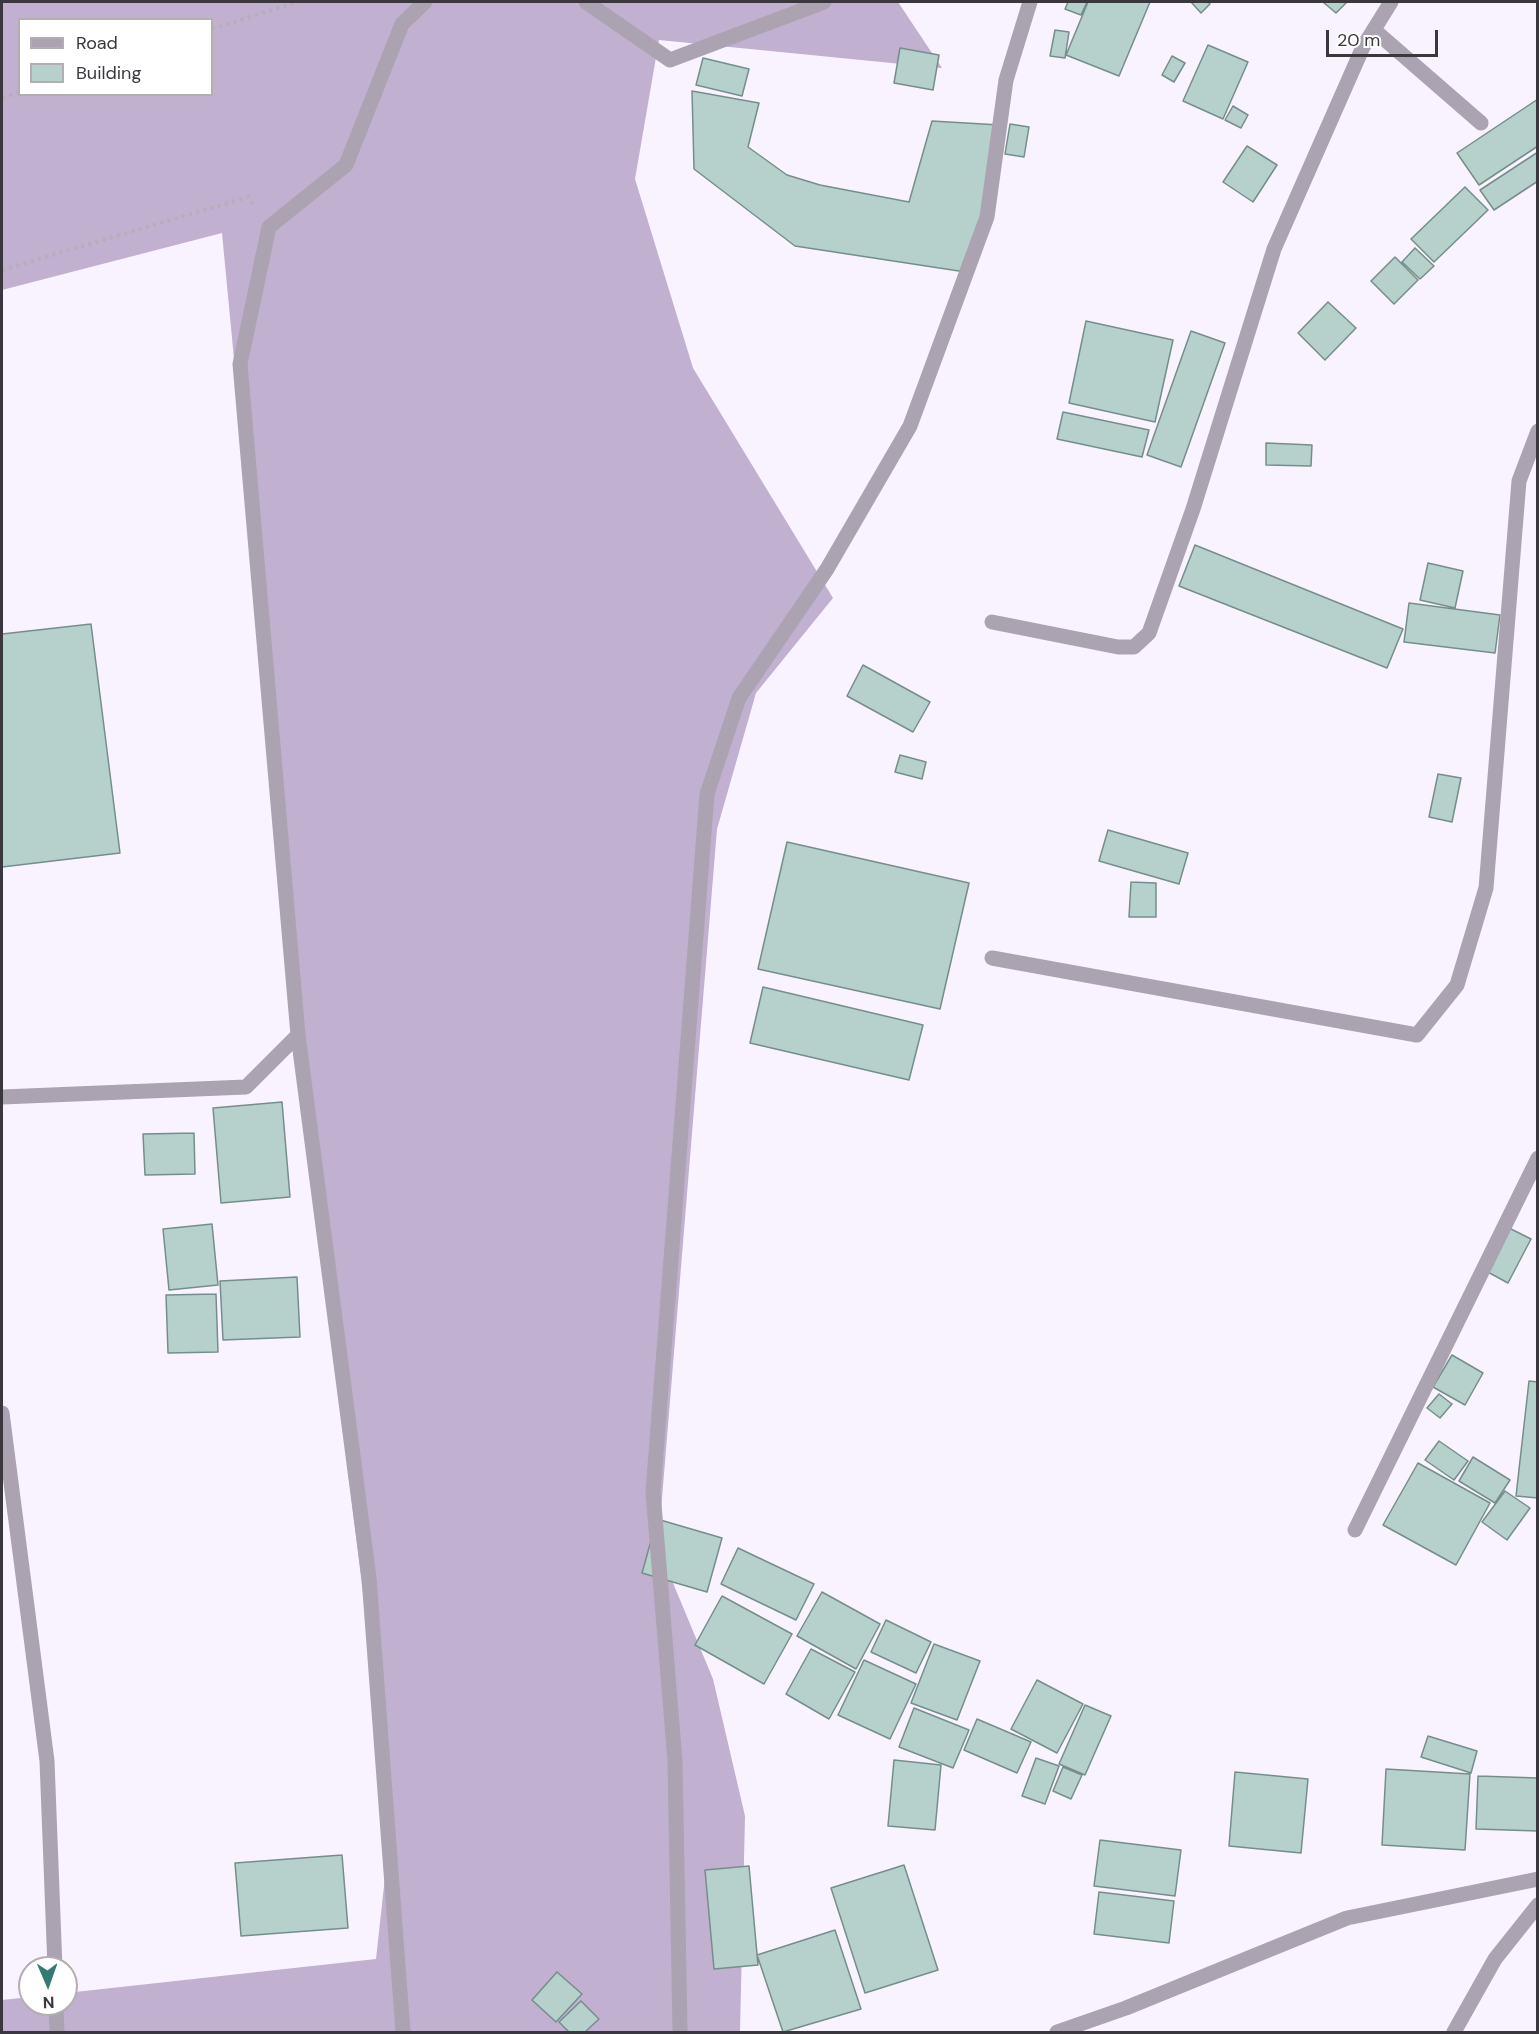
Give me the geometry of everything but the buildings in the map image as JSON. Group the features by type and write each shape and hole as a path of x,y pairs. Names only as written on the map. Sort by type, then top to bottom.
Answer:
{"street":[{"path":"403,2032 369,1578 298,1035 240,364 269,227 346,165 402,24 425,2"},
{"path":"586,2 670,60 825,2"},
{"path":"680,2032 675,1761 653,1492 707,794 739,698 826,569 910,426 987,217 1006,80 1030,2"},
{"path":"992,622 1118,647 1134,647 1149,633 1193,509 1274,249 1363,47 1391,2"},
{"path":"1374,30 1481,123"},
{"path":"992,958 1417,1035 1457,985 1486,888 1520,481 1538,431"},
{"path":"2,1097 246,1087 298,1035"},
{"path":"1355,1530 1538,1158"},
{"path":"2,1413 47,1761 55,1956"},
{"path":"1057,2032 1347,1918 1538,1879"},
{"path":"1454,2032 1494,1959 1538,1905"},
{"path":"56,2016 57,2032"}],"path":[{"path":"213,29 297,2"},
{"path":"2,98 18,93"},
{"path":"2,270 248,197 269,227"}],"shaded area":[{"path":"2,2 898,2 942,68 659,40 635,179 693,368 833,598 756,693 717,829 658,1547 713,1679 745,1816 740,2032 2,2032 2,2000 18,1998 18,2016 78,2016 78,1992 376,1959 391,1822 312,1178 222,233 2,290"}]}
